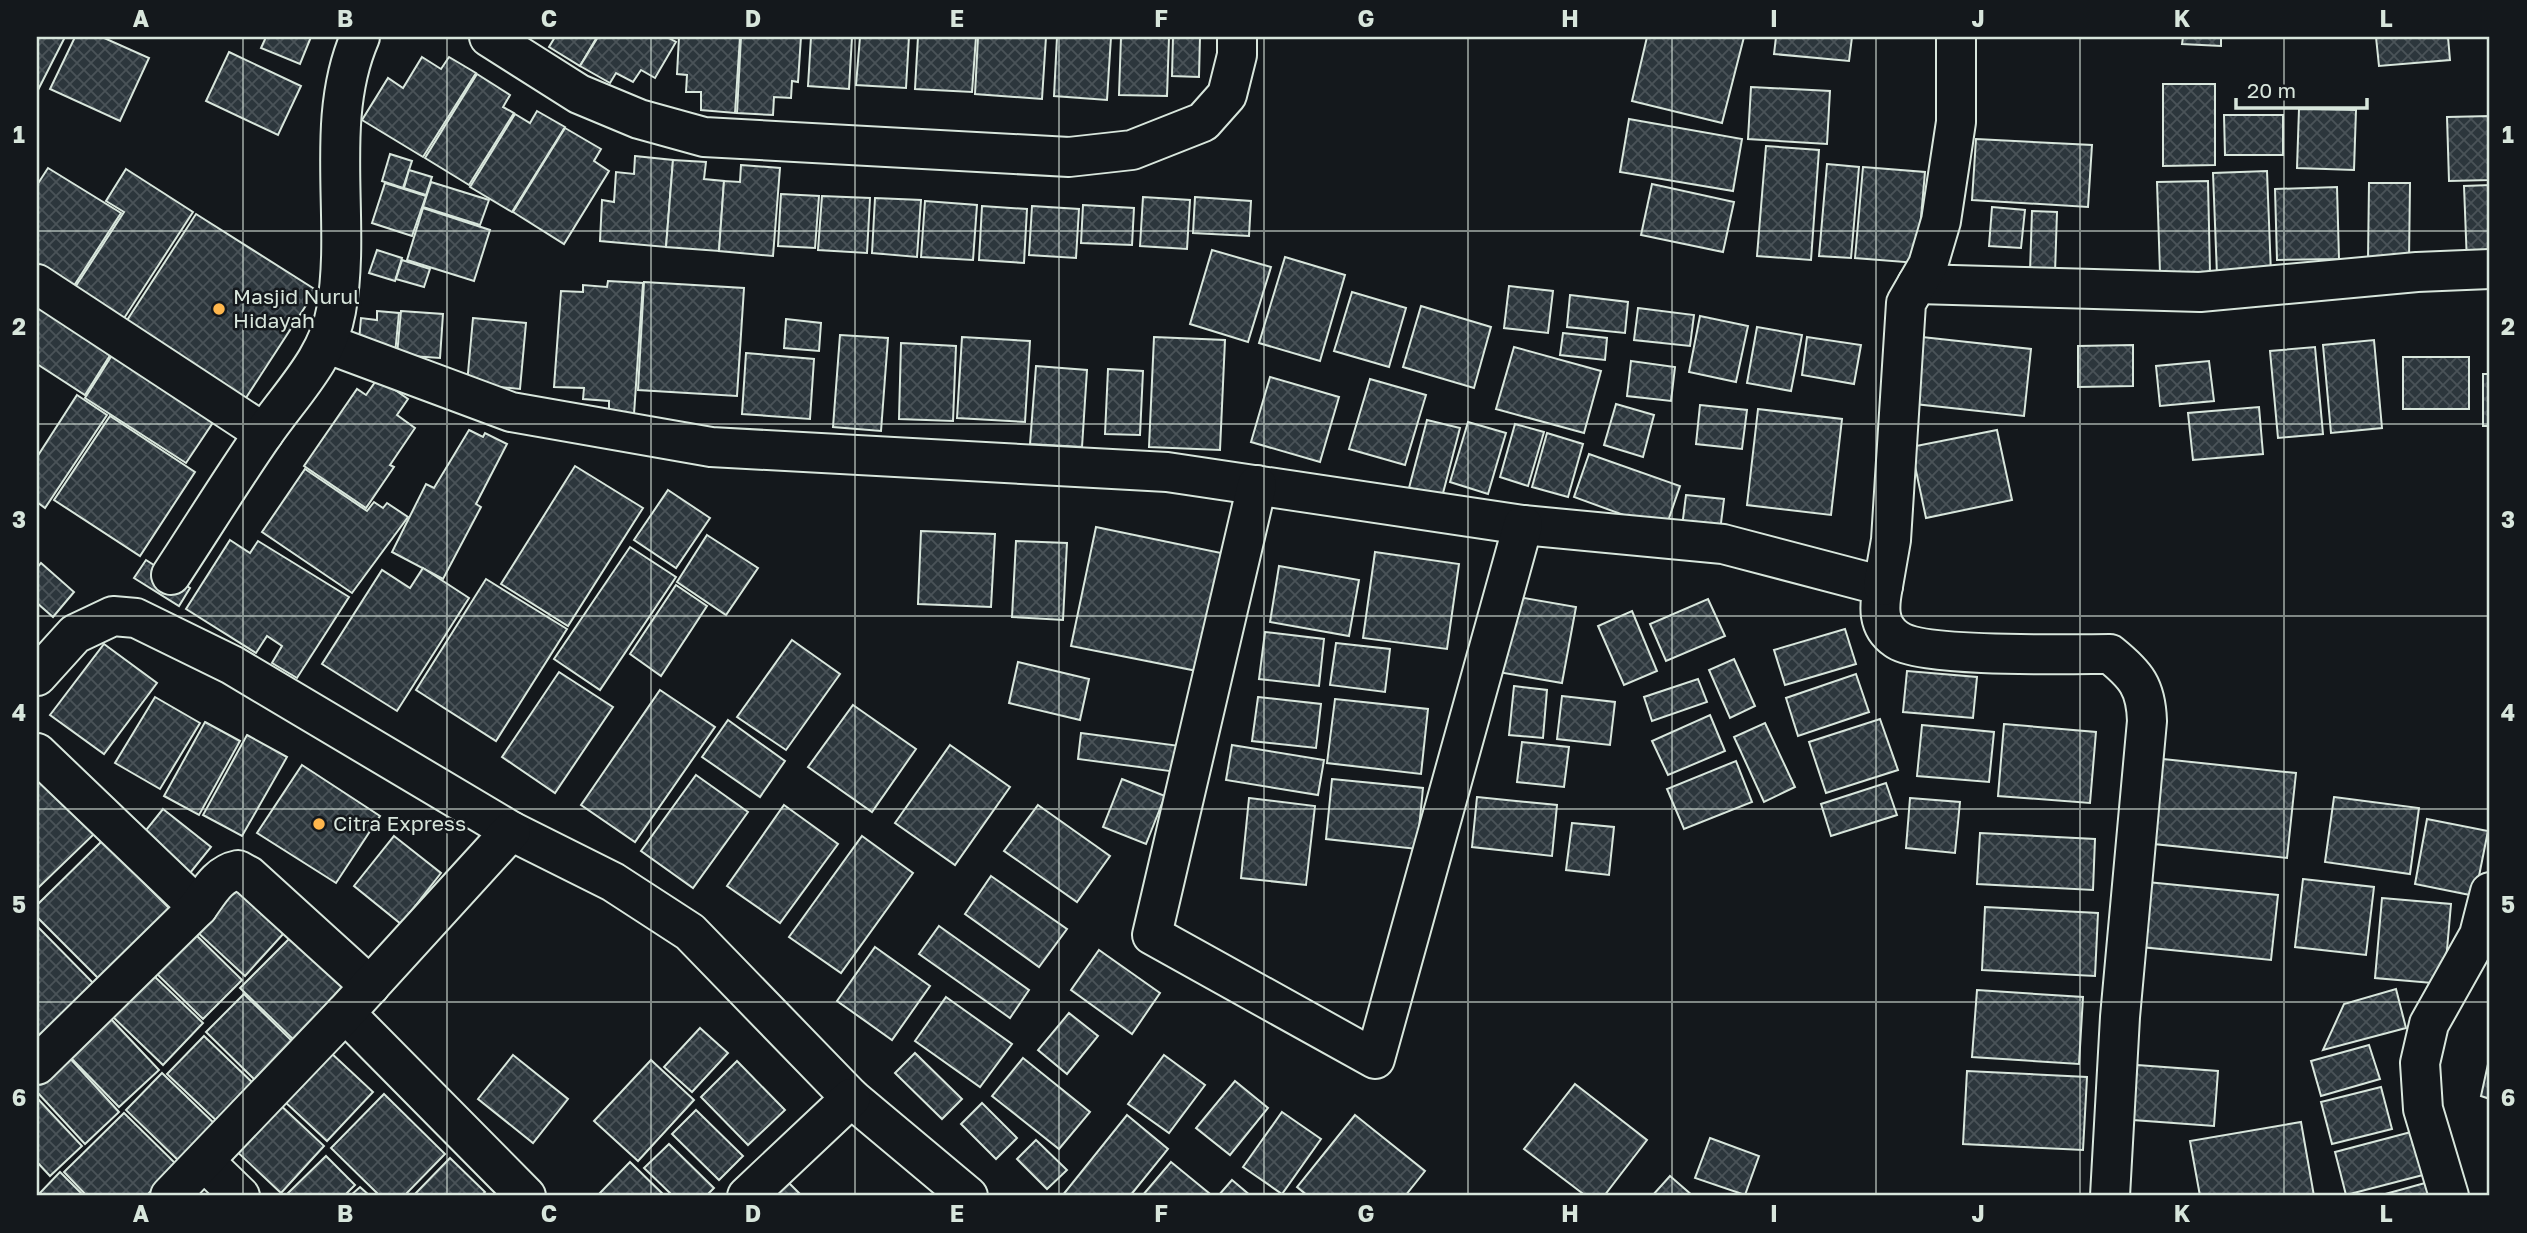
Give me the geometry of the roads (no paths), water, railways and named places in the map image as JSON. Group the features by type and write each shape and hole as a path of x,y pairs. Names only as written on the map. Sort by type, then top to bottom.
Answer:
{"street":[{"path":"37,676 75,634 155,596 264,433 328,344 336,311 342,260 341,187 345,91 353,54 360,37"},
{"path":"489,37 579,94 639,119 704,137 1069,157 1132,150 1203,122 1227,95 1237,55 1237,37"},
{"path":"1956,37 1956,122 1941,221 1928,265 1906,303 1892,540 1878,610 1895,639 1925,650 2110,654 2133,673 2146,698 2147,721 2120,1017 2110,1196"},
{"path":"1917,284 2200,292 2417,272 2490,269"},
{"path":"37,284 264,433"},
{"path":"328,344 511,412 711,447 1167,472 1523,524 1723,544 1883,586"},
{"path":"1257,485 1153,935 1375,1059 1523,524"},
{"path":"155,596 232,665 511,831 613,882 690,932 851,1098 968,1196"},
{"path":"37,754 198,907"},
{"path":"170,1196 357,1000 511,831"},
{"path":"37,1065 198,907 217,881 238,870 249,876 526,1196"},
{"path":"2449,1196 2423,1108 2420,1063 2429,1024 2479,935 2490,892"},
{"path":"747,1196 851,1098"},
{"path":"205,1162 240,1196"}],"place":[{"name":"Masjid Nurul Hidayah","path":"219,309"},
{"name":"Citra Express","path":"319,824"}]}
